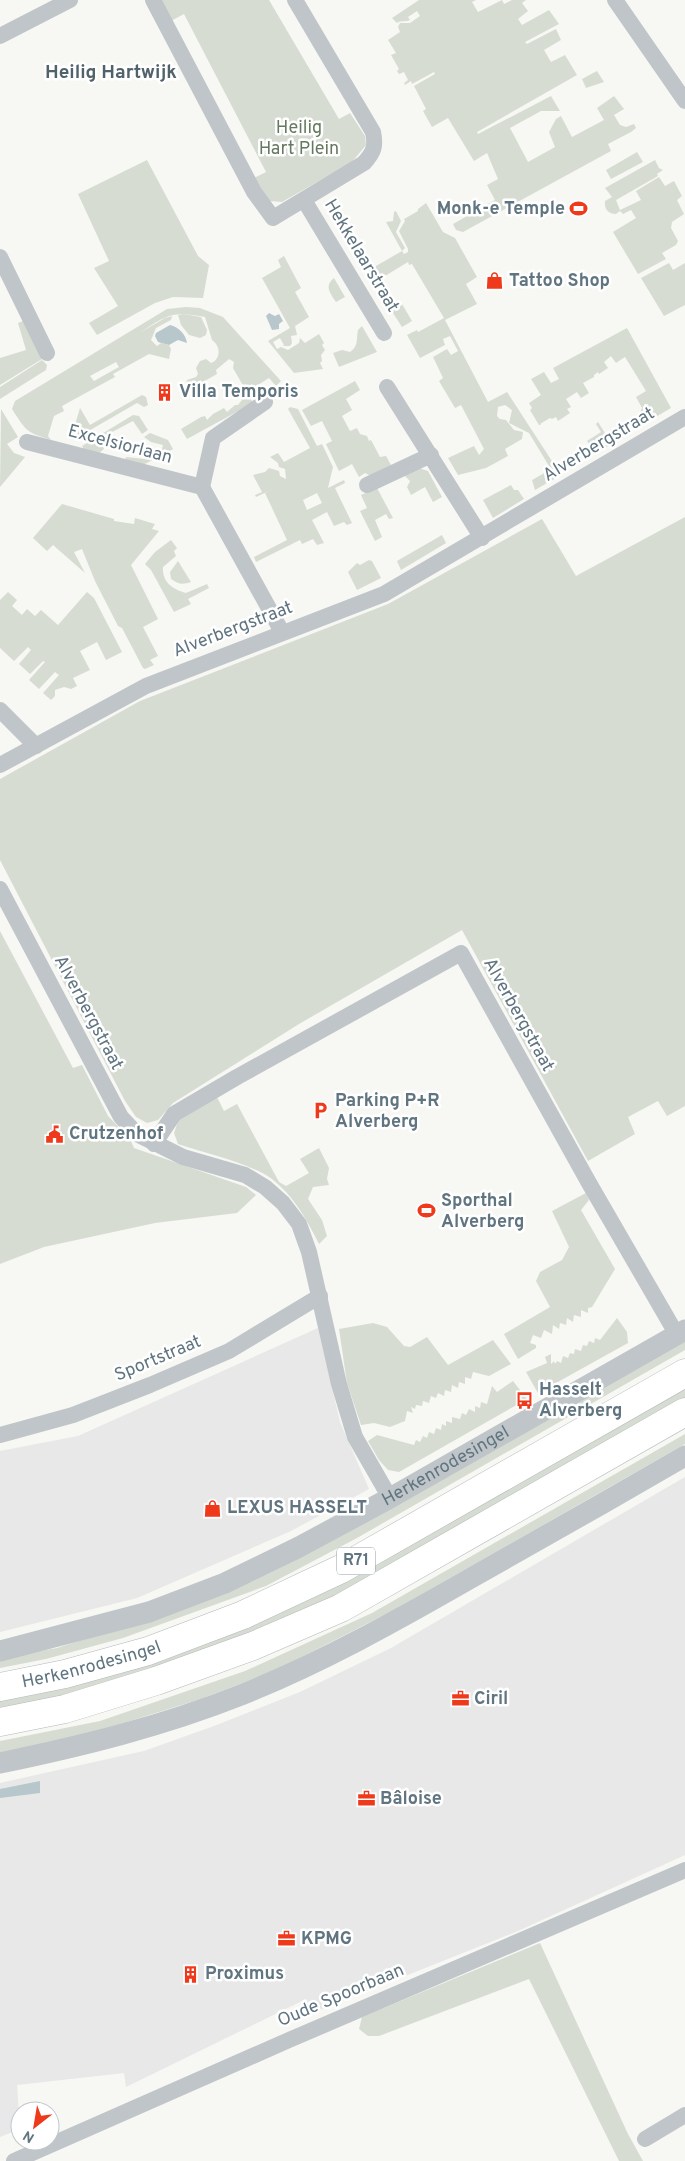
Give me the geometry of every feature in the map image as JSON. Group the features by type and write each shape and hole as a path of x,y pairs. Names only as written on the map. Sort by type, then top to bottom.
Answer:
{"highway":[{"name":"Herkenrodesingel","path":"0,1688 65,1674 148,1651 243,1615 341,1569 685,1373"},
{"name":"Herkenrodesingel","path":"0,1722 65,1709 156,1682 253,1646 342,1608 685,1412"}],"street":[{"path":"0,36 69,0"},
{"path":"153,0 254,192 273,218 364,163 372,154 376,145 373,132 295,0"},
{"path":"615,0 685,101"},
{"name":"Hekkelaarstraat","path":"304,200 384,333"},
{"path":"0,257 6,286 47,353"},
{"path":"387,388 482,538"},
{"path":"265,402 214,438 202,487 282,632"},
{"name":"Alverbergstraat","path":"0,765 146,686 384,594 685,418"},
{"name":"Excelsiorlaan","path":"27,442 202,487"},
{"path":"367,485 431,456"},
{"path":"0,710 36,746"},
{"name":"Alverbergstraat","path":"0,889 121,1117 137,1134 154,1144 183,1157 245,1175 265,1187 283,1203 299,1224 309,1252 339,1384 355,1437 390,1498"},
{"name":"Alverbergstraat","path":"154,1144 174,1114 461,953 589,1183 681,1332"},
{"name":"Sportstraat","path":"0,1435 73,1415 220,1355 320,1296"},
{"name":"Herkenrodesingel","path":"0,1651 149,1612 225,1583 299,1547 390,1498 681,1332"},
{"path":"0,1763 65,1750 122,1734 240,1695 307,1666 381,1629 685,1456"},
{"name":"Oude Spoorbaan","path":"14,2161 289,2040 685,1870"},
{"path":"645,2139 685,2115"}],"shaded area":[{"path":"269,313 275,316 279,314 283,321 279,324 279,329 272,330 266,316"},
{"path":"170,325 182,332 187,343 178,340 169,345 158,342 155,336 156,333"},
{"path":"318,1328 340,1422 369,1489 291,1531 137,1598 0,1632 0,1451 78,1436"},
{"path":"685,1477 685,1855 518,1931 312,2013 306,1999 126,2087 124,2073 17,2085 18,2101 10,2101 10,2133 0,2137 0,1783 144,1751 300,1692 391,1648"},
{"path":"40,1781 40,1793 0,1798 0,1789"}],"green space":[{"name":"Heilig Hart Plein","path":"159,0 269,0 339,119 350,113 365,136 366,145 352,162 282,202 270,201 252,179 266,172 184,14 171,21"},
{"path":"419,0 476,0 472,2 478,12 502,0 504,4 512,0 526,0 522,3 528,11 518,19 522,25 549,10 559,24 525,42 527,44 556,29 561,40 544,50 551,62 565,55 577,75 477,132 478,134 551,96 560,111 541,111 510,128 528,162 555,147 549,132 556,119 561,116 572,137 604,120 597,108 614,96 624,109 614,115 620,125 626,127 634,124 636,128 608,144 611,151 463,232 456,230 453,224 495,200 487,185 498,179 487,153 474,161 448,118 432,127 423,111 426,109 414,86 435,74 434,72 412,84 411,81 405,85 404,83 408,80 404,72 399,74 397,71 399,69 391,55 396,53 388,40 400,32 398,27 400,23 410,23 420,16 417,11 408,17 410,20 397,23 392,18"},
{"path":"597,71 604,82 586,88 582,79"},
{"path":"637,152 643,162 611,179 606,170"},
{"path":"147,160 198,256 209,265 203,298 173,297 155,303 97,335 89,323 118,306 94,268 109,261 78,194"},
{"path":"655,160 659,168 663,170 657,174 658,176 616,200 620,210 641,200 636,191 659,177 665,186 674,181 682,196 677,200 684,214 672,222 671,228 678,241 676,245 662,253 666,259 638,274 613,232 636,218 631,210 623,214 620,211 616,214 607,210 605,201 612,197 605,188"},
{"path":"426,203 443,232 455,238 477,277 466,284 477,304 445,320 488,402 507,392 561,475 535,490 532,480 548,471 549,466 529,433 509,423 512,410 505,405 498,407 497,416 500,419 506,420 514,430 523,432 522,439 505,449 508,456 486,468 458,475 448,458 474,446 479,455 484,449 461,405 455,408 439,381 443,378 433,357 447,349 451,355 458,351 450,336 443,339 445,345 420,358 407,335 417,330 418,332 444,318 412,264 409,265 408,262 375,282 369,270 402,251 404,254 408,252 399,231 405,221 404,219 418,211"},
{"path":"396,211 401,221 396,232 405,248 402,251 386,222 393,221 394,212"},
{"path":"284,256 301,288 295,292 309,317 295,326 297,335 291,336 292,343 290,346 283,346 280,338 273,342 277,349 281,347 288,350 299,343 300,338 305,343 319,334 324,343 322,345 325,350 321,355 322,361 320,363 323,369 294,373 268,341 290,328 262,278 281,267 278,260"},
{"path":"669,263 673,270 685,263 685,305 664,316 641,278"},
{"path":"334,278 345,297 336,302 330,293 329,287"},
{"path":"402,304 412,321 402,327 391,310"},
{"path":"186,307 200,308 223,317 281,381 276,386 269,378 247,392 253,403 187,439 181,429 201,417 205,416 207,420 224,408 227,412 242,400 239,393 245,389 233,368 234,362 229,359 216,370 217,374 192,388 186,384 187,380 196,377 198,374 196,368 200,361 206,359 211,363 217,359 219,352 212,340 205,317 178,314 165,318 172,316 171,320 156,328 151,340 157,346 161,343 169,345 171,349 169,359 149,354 113,374 115,377 62,406 64,411 54,416 48,436 51,440 27,430 12,409 15,401 167,309","holes":["116,362 119,367 94,381 90,376"]},
{"path":"178,315 201,317 207,330 206,335 200,338 189,335 181,325"},
{"path":"23,321 42,359 0,385 0,358 26,350 18,323"},
{"path":"362,326 377,352 339,367 333,353 342,350 350,352 353,350 356,345 358,330"},
{"path":"627,328 671,408 637,428 634,425 642,408 636,397 646,391 625,357 616,363 611,356 604,362 608,368 599,374 598,372 594,377 583,383 589,393 581,398 577,392 566,399 571,407 567,409 570,413 558,421 556,417 550,418 539,425 530,410 532,408 529,403 541,395 531,379 544,372 551,383 559,379 553,368"},
{"path":"42,360 47,365 46,370 0,399 0,387"},
{"path":"355,381 360,390 346,399 352,410 342,416 350,431 357,428 360,434 367,436 380,457 386,456 391,465 373,477 365,473 359,477 352,464 339,471 326,444 332,441 322,421 311,426 302,410"},
{"path":"142,395 146,397 148,405 144,407 137,403 73,440 71,438 80,408 90,425"},
{"path":"290,407 298,409 317,446 322,444 333,467 328,488 344,480 345,483 335,488 352,523 347,525 344,522 334,526 327,512 312,520 324,543 317,545 313,539 302,544 300,540 256,562 254,557 287,540 265,493 273,489 256,497 255,495 262,492 253,475 265,472 269,468 279,471 280,476 286,479 285,469 279,467 278,463 270,457 278,453 284,462 310,448 288,409","holes":["317,493 322,503 307,510 303,500"]},
{"path":"1,409 18,437 7,444 14,453 25,457 0,487"},
{"path":"133,415 139,416 148,430 142,434 133,421 99,439 104,449 98,454 84,449 82,446"},
{"path":"598,422 612,444 595,453 587,441 601,432 596,424"},
{"path":"150,433 168,440 173,449 143,465 125,460 126,457 144,459 146,452 153,453 154,448 162,449 163,445 151,442 144,437"},
{"path":"416,467 428,471 442,497 433,502 425,487 411,495 407,487 410,481 405,476"},
{"path":"511,485 514,490 518,490 524,499 493,518 483,500"},
{"path":"377,488 393,518 389,519 386,514 375,520 382,537 375,541 360,511 367,508 361,495"},
{"path":"62,504 114,519 114,521 134,524 135,518 155,524 152,529 159,531 131,565 158,619 143,627 158,656 150,660 154,665 143,668 122,628 118,626 95,581 82,549 74,552 85,573 53,545 47,551 33,538"},
{"path":"685,517 685,1106 667,1116 658,1101 628,1117 635,1134 588,1161 462,930 299,1024 173,1103 158,1120 147,1123 136,1117 125,1101 0,860 0,779 140,701 388,604 542,519 576,576"},
{"path":"442,535 446,543 401,570 397,561"},
{"path":"171,540 177,548 174,551 176,556 163,567 166,581 172,587 186,593 207,584 209,588 188,599 191,604 174,612 151,570 145,564 155,552"},
{"path":"369,560 372,561 381,578 357,590 348,572 357,563 360,565"},
{"path":"178,561 191,582 180,584 171,579 170,572"},
{"path":"8,592 17,600 12,606 22,615 27,609 35,616 41,610 58,625 87,592 94,598 122,652 106,660 97,642 80,651 90,670 73,678 77,686 71,689 64,687 55,690 55,696 51,700 43,693 59,675 55,672 39,689 29,680 45,662 43,661 30,674 19,664 31,650 28,647 14,661 0,648 0,600"},
{"path":"0,931 73,1068 82,1065 108,1116 130,1139 134,1148 246,1187 256,1195 237,1213 155,1223 44,1247 0,1264"},
{"path":"217,1097 224,1111 237,1104 279,1182 286,1186 309,1173 300,1159 319,1148 329,1168 327,1179 329,1185 313,1187 308,1199 322,1220 327,1236 319,1244 293,1200 272,1179 239,1163 178,1144 174,1133 178,1121"},
{"path":"586,1193 589,1200 581,1210 615,1269 592,1307 588,1308 588,1313 581,1310 581,1317 574,1315 573,1322 567,1318 566,1325 560,1323 559,1329 553,1325 552,1334 544,1330 541,1338 533,1335 530,1343 536,1345 536,1348 518,1359 504,1334 550,1307 536,1281 540,1272 562,1260 569,1247 552,1211"},
{"path":"617,1318 627,1332 628,1343 538,1393 526,1372 547,1363 545,1357 551,1354 551,1364 554,1361 555,1364 557,1361 561,1363 563,1356 568,1358 570,1353 574,1354 575,1349 581,1351 583,1345 587,1346 589,1341 594,1343 595,1338 600,1340"},
{"path":"373,1323 387,1327 404,1346 410,1347 427,1337 448,1365 493,1340 511,1364 489,1376 473,1372 471,1379 465,1377 465,1384 459,1382 458,1388 452,1385 451,1392 445,1390 444,1396 438,1393 436,1398 431,1396 429,1403 423,1401 422,1406 416,1405 415,1409 411,1407 413,1413 407,1411 405,1421 390,1427 374,1423 361,1425 347,1383 339,1329"},
{"path":"685,1340 685,1350 357,1538 266,1586 123,1638 46,1659 0,1668 0,1658 57,1648 148,1619"},
{"path":"513,1381 527,1399 399,1472 388,1470 379,1460 368,1441 377,1435 414,1445 416,1440 420,1442 423,1436 427,1438 429,1432 434,1434 436,1428 441,1430 442,1424 446,1426 446,1421 452,1423 452,1417 460,1419 462,1413 466,1415 469,1409 475,1412 475,1406 480,1408 481,1402 487,1404 492,1386 497,1392"},
{"path":"685,1384 685,1400 355,1586 248,1637 110,1686 0,1712 0,1698 179,1651"},
{"path":"685,1434 685,1444 394,1610 274,1671 201,1699 120,1724 33,1747 0,1753 0,1741 100,1721 245,1671 372,1613"},
{"path":"540,1943 628,2134 643,2161 619,2161 529,1979 379,2036 368,2036 359,2029 362,2017"}],"place":[{"name":"Monk-e Temple","path":"579,209"},
{"name":"Tattoo Shop","path":"495,281"},
{"name":"Villa Temporis","path":"165,392"},
{"name":"Parking P+R Alverberg","path":"321,1111"},
{"name":"Crutzenhof","path":"55,1134"},
{"name":"Sporthal Alverberg","path":"427,1211"},
{"name":"Hasselt Alverberg","path":"525,1400"},
{"name":"LEXUS HASSELT","path":"213,1508"},
{"name":"Ciril","path":"460,1699"},
{"name":"Bâloise","path":"366,1799"},
{"name":"KPMG","path":"287,1939"},
{"name":"Proximus","path":"191,1974"}],"district":[{"name":"Heilig Hartwijk","path":"111,73"}]}
